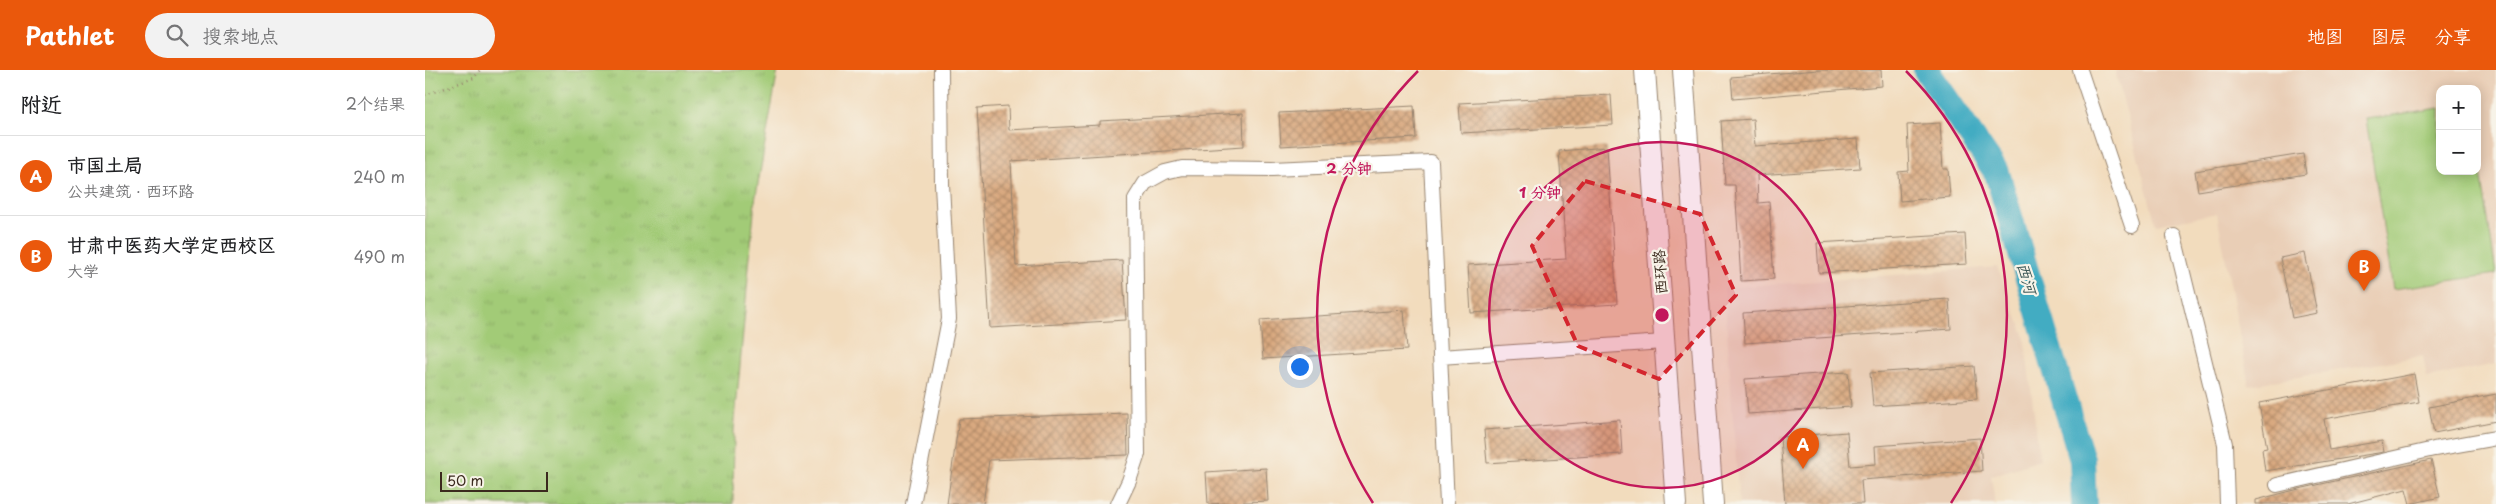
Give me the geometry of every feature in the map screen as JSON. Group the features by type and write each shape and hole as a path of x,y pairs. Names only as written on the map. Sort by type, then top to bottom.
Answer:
{"main road":[{"name":"西环路","path":"1645,70 1676,504"},
{"path":"1683,70 1713,504"}],"street":[{"path":"913,504 949,319 942,184 941,70"},
{"path":"2080,70 2132,226"},
{"path":"1118,504 1129,481 1138,454 1135,199 1145,183 1165,172 1182,168 1272,169 1431,162 1447,504"},
{"path":"2174,236 2225,444 2227,504"},
{"path":"1440,357 1664,342"},
{"path":"2277,485 2496,438"}],"path":[{"path":"425,95 474,78 480,70"}],"highlighted area":[{"path":"1585,181 1700,214 1736,295 1659,379 1578,346 1532,246"}],"shaded area":[{"path":"2115,70 2496,70 2496,364 2427,378 2423,356 2249,385 2217,213 2156,225"},
{"path":"1997,267 2024,334 2040,460 1991,476 1995,504 1739,504 1724,288"}],"green space":[{"path":"425,70 778,70 755,201 734,431 733,504 425,504"},
{"path":"2436,109 2436,175 2481,175 2481,172 2496,274 2393,289 2366,119"}],"building":[{"path":"1818,70 1881,70 1882,86 1733,99 1731,77"},
{"path":"1611,95 1613,125 1461,133 1459,103"},
{"path":"1008,106 1009,130 1100,125 1100,121 1243,113 1244,146 1011,161 1016,266 1122,260 1126,320 990,328 977,108"},
{"path":"1414,106 1416,138 1281,146 1279,113"},
{"path":"1753,119 1755,146 1858,139 1860,168 1757,175 1758,203 1769,202 1774,279 1741,281 1735,185 1725,185 1721,121"},
{"path":"1940,123 1943,169 1948,169 1950,197 1900,201 1898,172 1909,171 1907,125"},
{"path":"1607,147 1617,304 1471,313 1468,265 1566,259 1559,151"},
{"path":"2303,154 2306,174 2198,191 2195,171"},
{"path":"1965,234 1967,264 1819,273 1817,243"},
{"path":"2305,253 2317,313 2292,318 2280,258"},
{"path":"1949,299 1951,329 1745,343 1743,313"},
{"path":"1404,310 1407,350 1263,359 1260,320"},
{"path":"1974,366 1977,399 1873,406 1870,373"},
{"path":"1848,372 1851,407 1748,414 1745,379"},
{"path":"2414,374 2419,402 2324,419 2329,450 2382,441 2384,452 2265,471 2262,449 2267,448 2259,403"},
{"path":"2496,394 2496,421 2434,433 2429,407"},
{"path":"1127,413 1128,455 989,460 983,504 947,504 959,419"},
{"path":"1620,420 1622,454 1487,463 1484,430"},
{"path":"1847,432 1850,466 1876,464 1875,446 1980,438 1982,471 1861,480 1863,504 1785,504 1780,437"},
{"path":"2431,460 2440,497 2410,504 2406,489 2348,504 2256,504 2256,500 2299,489"},
{"path":"1266,468 1268,501 1208,504 1206,472"}],"waterway":[{"name":"西河","path":"1926,70 1997,173 2082,460 2084,504"}],"place":[{"name":"甘肃中医药大学定西校区","path":"2364,291"},
{"name":"市国土局","path":"1803,469"}]}
